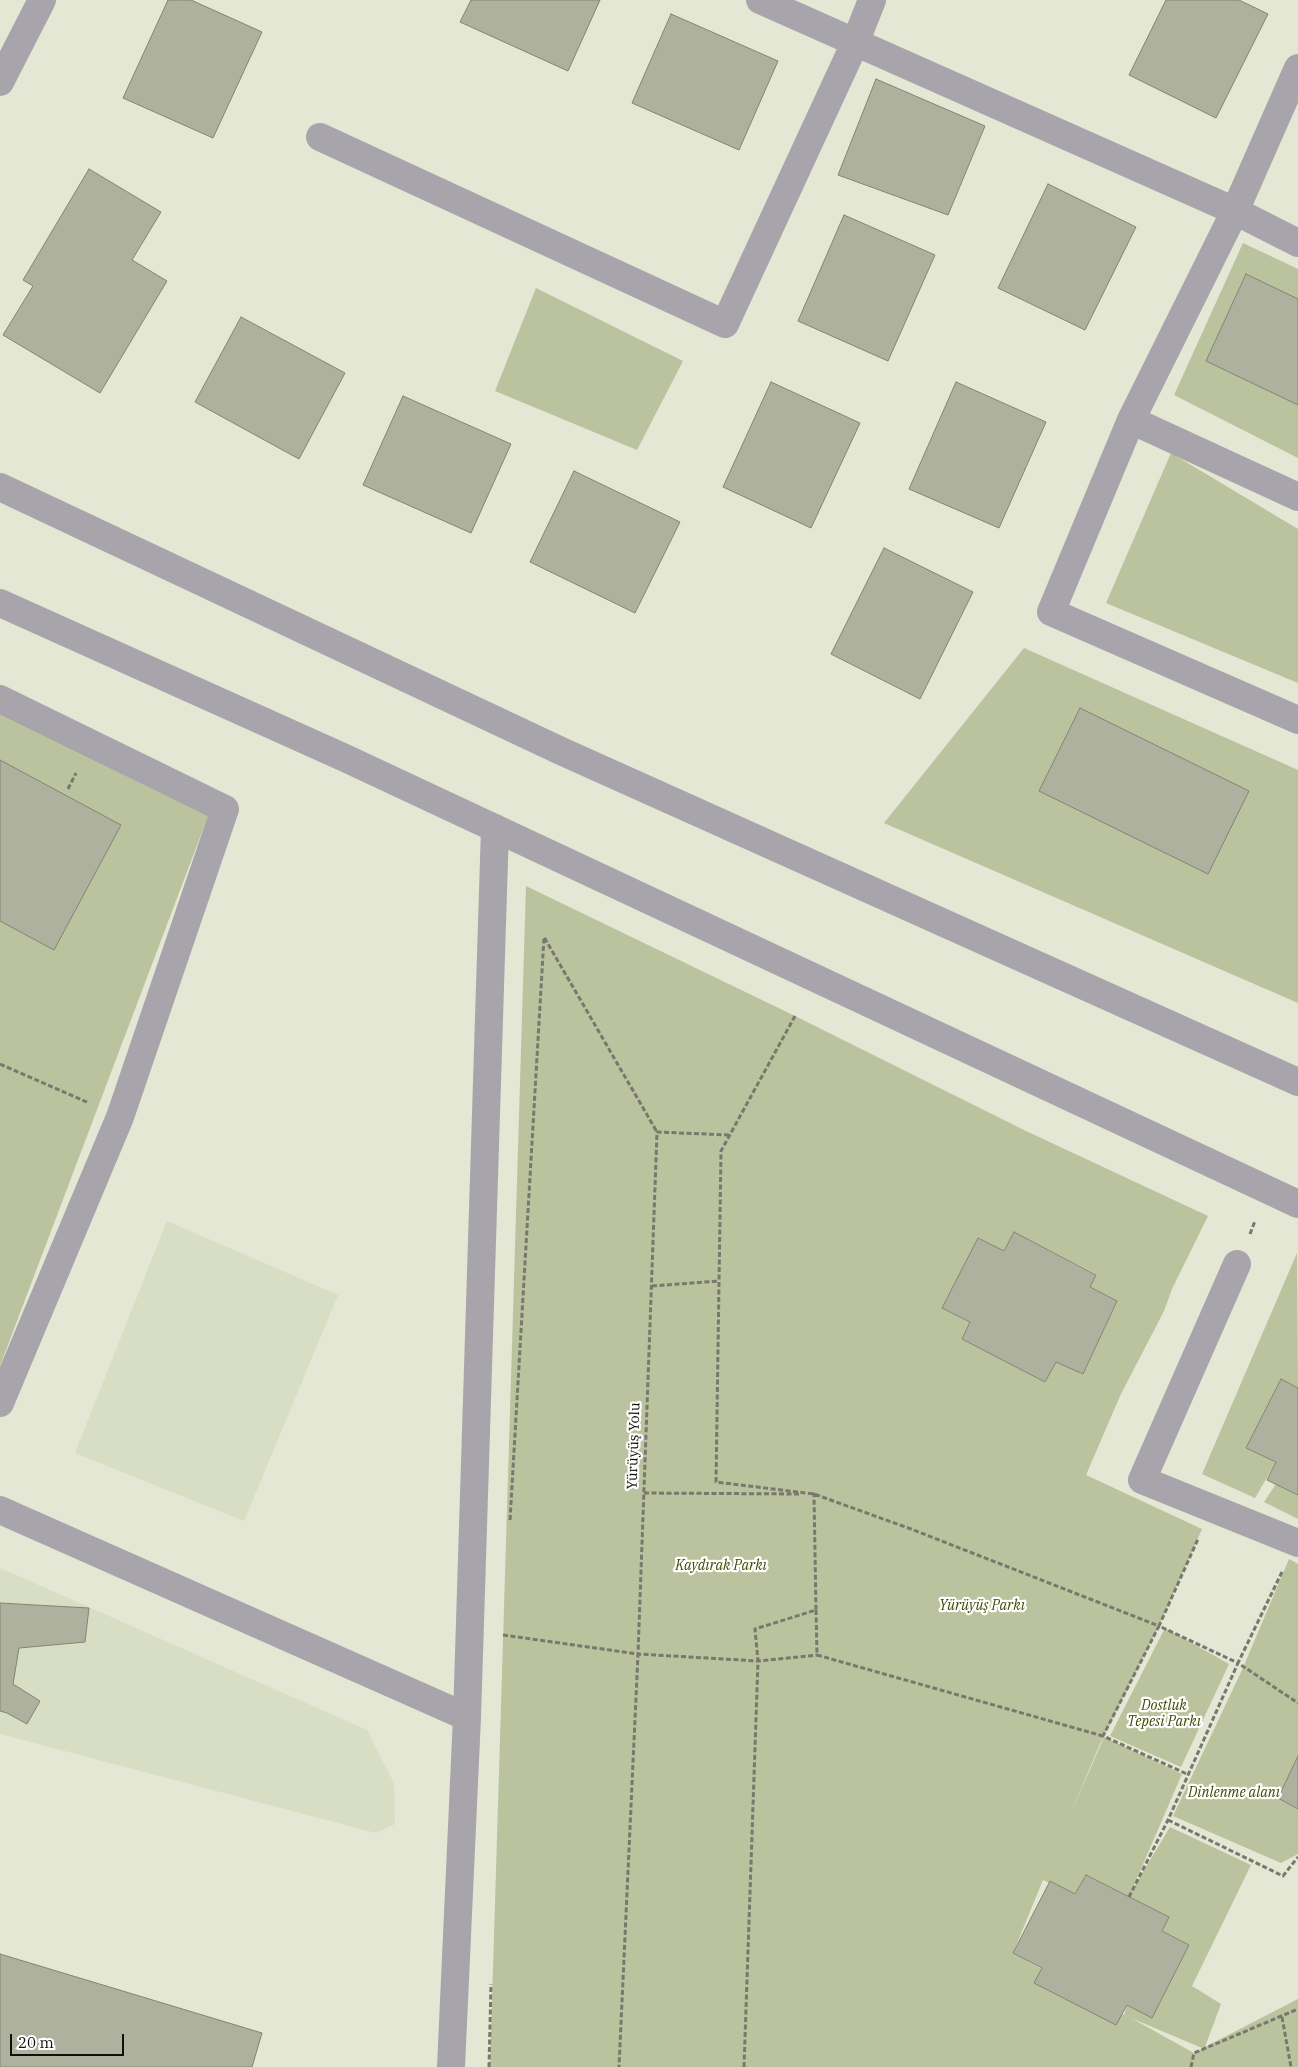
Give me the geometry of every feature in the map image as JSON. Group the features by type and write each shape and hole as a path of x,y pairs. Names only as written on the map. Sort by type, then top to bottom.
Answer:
{"street":[{"path":"0,82 42,0"},
{"path":"760,0 1235,211 1298,243"},
{"path":"320,137 725,324 855,43 872,0"},
{"path":"1298,68 1235,211 1131,420 1051,612 1298,720"},
{"path":"1131,420 1298,497"},
{"path":"0,487 561,751 1298,1082"},
{"path":"0,603 336,754 1298,1204"},
{"path":"0,699 225,809 120,1117 0,1403"},
{"path":"451,2067 467,1717 495,828"},
{"path":"1237,1264 1142,1480 1297,1542"},
{"path":"0,1510 467,1717"}],"path":[{"path":"509,1525 544,937 657,1132 729,1136"},
{"path":"795,1016 721,1151 716,1482 814,1494 911,1529 1159,1626 1238,1663 1298,1703"},
{"path":"0,1064 120,1117"},
{"name":"Yürüyüş Yolu","path":"619,2067 638,1654 657,1132"},
{"path":"652,1286 719,1281"},
{"path":"644,1493 814,1494"},
{"path":"814,1494 816,1656"},
{"path":"1103,1736 1159,1626 1198,1538"},
{"path":"1129,1897 1168,1820 1238,1663 1297,1542"},
{"path":"744,2067 758,1662 755,1629 816,1610"},
{"path":"503,1644 503,1635 638,1654 758,1662 816,1656 1103,1736 1187,1774"},
{"path":"1168,1820 1283,1876 1298,1856"},
{"path":"488,2067 492,1979"},
{"path":"1191,2067 1194,2053 1298,2010"},
{"path":"1282,2018 1291,2067"}],"shaded area":[{"path":"167,1221 338,1295 244,1521 75,1453"},
{"path":"0,1568 367,1730 394,1783 395,1824 376,1833 0,1734"}],"green space":[{"path":"1243,243 1298,269 1298,458 1174,395"},
{"path":"536,288 683,361 637,450 495,391"},
{"path":"1171,453 1298,529 1298,683 1106,603"},
{"path":"1024,648 1298,770 1298,1003 884,823"},
{"path":"0,703 213,803 0,1366"},
{"path":"526,886 795,1016 1026,1131 1208,1216 1172,1289 1164,1311 1120,1396 1086,1475 1202,1529 1159,1626 1099,1746 1068,1820 1104,1737 1182,1774 1131,1892 1170,1827 1251,1865 1192,1986 1221,2004 1205,2047 1298,1999 1298,2067 490,2067","holes":["1014,1232 1096,1274 1090,1287 1117,1301 1083,1373 1056,1362 1045,1382 962,1339 970,1322 942,1308 978,1238 1004,1251","1086,1875 1168,1917 1162,1931 1189,1945 1152,2017 1127,2005 1124,2015 1013,1953 1043,1880 1075,1894","1131,2018 1202,2048 1194,2053"]},
{"path":"1297,1253 1298,1388 1281,1379 1246,1448 1276,1462 1255,1498 1202,1474"},
{"path":"1276,1484 1298,1495 1298,1519 1264,1502"},
{"name":"Dinlenme alanı","path":"1289,1559 1298,1564 1298,1756 1278,1798 1298,1809 1298,1854 1281,1863 1173,1816 1242,1670"},
{"name":"Dostluk Tepesi Parkı","path":"1165,1628 1229,1664 1181,1767 1110,1736"}],"building":[{"path":"168,0 191,0 262,32 213,138 123,98"},
{"path":"471,0 600,0 568,71 460,22"},
{"path":"1166,0 1239,0 1268,14 1216,118 1129,75"},
{"path":"671,14 778,61 739,150 632,103"},
{"path":"876,79 985,126 948,215 838,175"},
{"path":"89,169 161,212 132,260 167,281 100,393 3,335 33,286 23,280"},
{"path":"1048,184 1136,227 1085,330 998,288"},
{"path":"844,215 935,255 888,361 798,321"},
{"path":"1246,274 1298,299 1298,405 1206,361"},
{"path":"241,317 345,373 299,459 195,402"},
{"path":"771,382 860,423 811,528 723,487"},
{"path":"956,382 1046,422 999,528 909,489"},
{"path":"403,396 511,444 471,533 363,485"},
{"path":"574,471 680,522 635,613 530,562"},
{"path":"884,548 973,592 920,699 831,654"},
{"path":"1080,708 1249,791 1208,874 1039,791"},
{"path":"0,760 121,825 54,950 0,921"},
{"path":"1014,1232 1096,1275 1090,1287 1117,1301 1083,1374 1056,1362 1045,1382 962,1339 970,1322 942,1308 978,1238 1004,1251"},
{"path":"1281,1379 1298,1388 1298,1495 1267,1480 1276,1462 1246,1448"},
{"path":"0,1603 89,1608 85,1642 19,1648 13,1684 40,1701 27,1724 0,1711"},
{"path":"1298,1756 1298,1809 1278,1798"},
{"path":"1086,1875 1169,1917 1162,1931 1189,1945 1152,2018 1127,2005 1116,2025 1034,1983 1042,1968 1013,1953 1050,1881 1075,1894"},
{"path":"0,1954 262,2033 252,2067 0,2067"}],"park label":[{"name":"Kaydırak Parkı","path":"721,1566"},
{"name":"Yürüyüş Parkı","path":"982,1606"}]}
